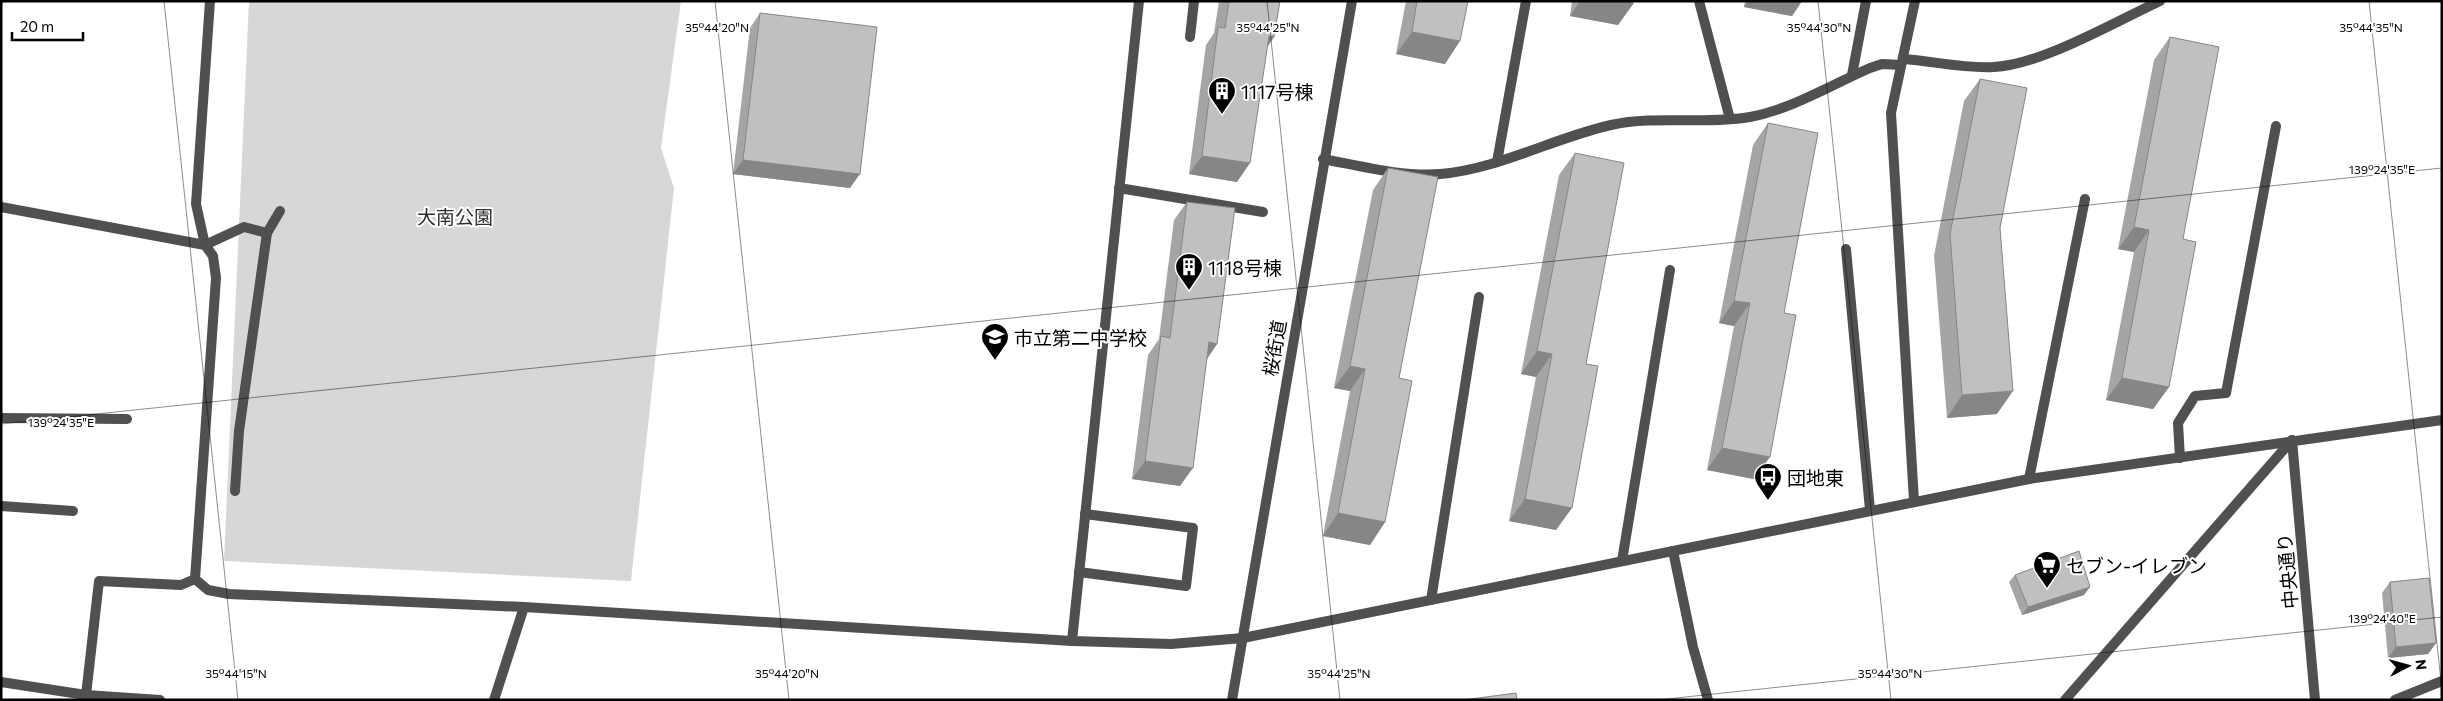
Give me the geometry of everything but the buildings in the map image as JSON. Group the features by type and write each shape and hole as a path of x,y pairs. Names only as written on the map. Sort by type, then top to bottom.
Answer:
{"street":[{"path":"195,579 216,278 213,256 205,245 196,204 210,1"},
{"path":"1072,640 1139,1"},
{"path":"1190,36 1194,1"},
{"name":"桜街道","path":"1232,700 1352,1"},
{"path":"1497,162 1526,1"},
{"path":"1699,1 1730,119"},
{"path":"1852,75 1866,1"},
{"path":"1914,501 1891,113 1915,1"},
{"path":"1324,159 1417,174 1461,172 1611,125 1655,120 1701,121 1751,116 1792,104 1852,75 1882,64 1902,62 1993,67 2012,65 2042,55 2160,1"},
{"path":"2180,458 2178,423 2195,396 2226,393 2276,126"},
{"path":"1119,188 1263,212"},
{"path":"2029,479 2085,200"},
{"path":"1,207 205,245 244,227 267,233"},
{"path":"235,491 239,431 267,233 280,210"},
{"path":"1846,248 1870,510"},
{"path":"1622,561 1670,270"},
{"path":"1430,600 1479,297"},
{"path":"1,418 127,419"},
{"path":"195,579 208,590 229,594 524,608 1072,640 1171,644 1243,638 2029,479 2442,420"},
{"path":"2065,700 2292,440"},
{"name":"中央通り","path":"2292,440 2315,700"},
{"path":"1,506 73,511"},
{"path":"1079,572 1186,586 1194,528 1085,514"},
{"path":"1673,551 1693,648 1708,700"},
{"path":"86,695 99,581 181,585 195,579"},
{"path":"494,700 524,608"},
{"path":"2395,700 2442,681"},
{"path":"1,682 118,699 160,700"},
{"path":"1226,700 1232,700"}],"green space":[{"name":"大南公園","path":"249,1 681,1 661,148 674,188 631,581 224,561"}],"place":[{"name":"1117号棟","path":"1222,115"},
{"name":"1118号棟","path":"1189,291"},
{"name":"市立第二中学校","path":"995,361"},
{"name":"団地東","path":"1768,501"},
{"name":"セブン-イレブン","path":"2047,589"}]}
